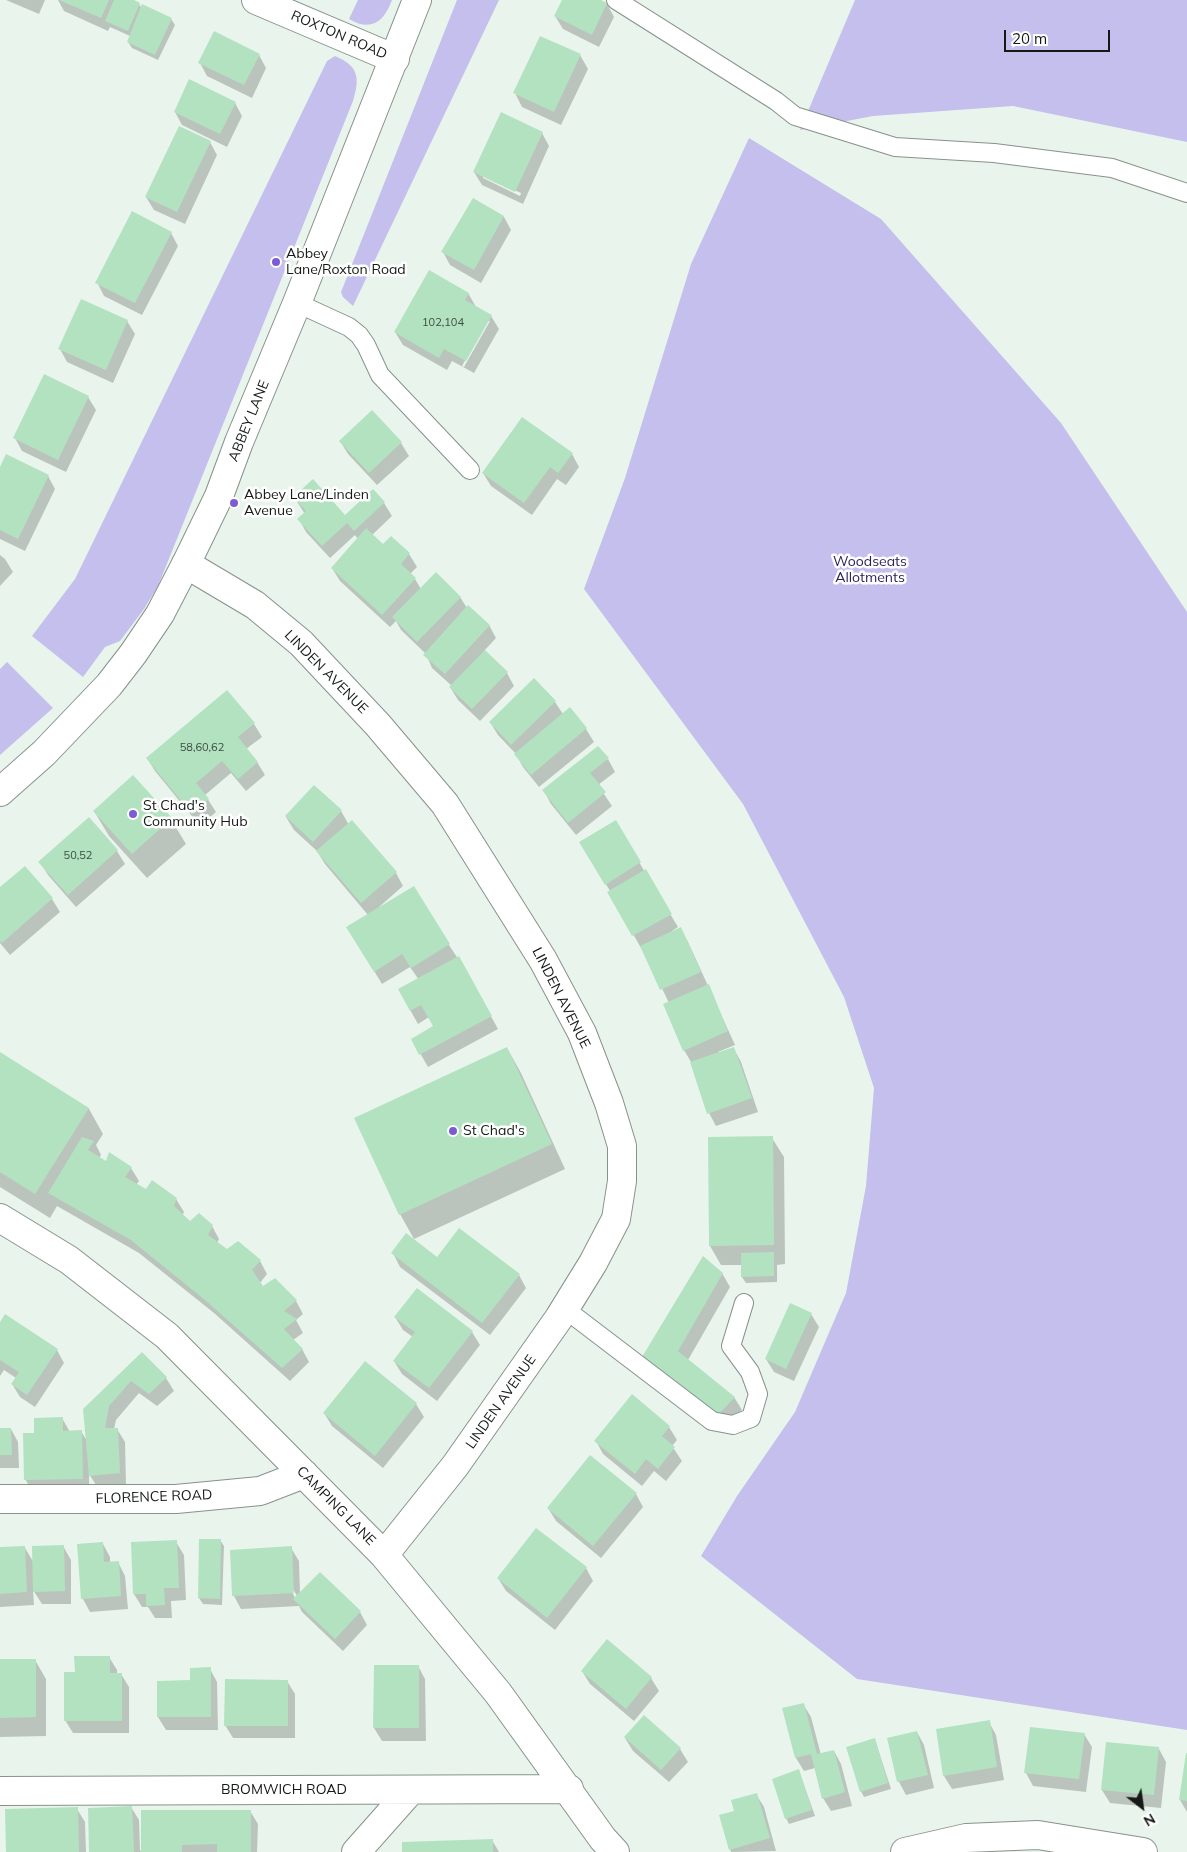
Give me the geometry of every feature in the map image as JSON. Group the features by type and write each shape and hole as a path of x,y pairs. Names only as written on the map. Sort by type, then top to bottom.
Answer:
{"street":[{"name":"ROXTON ROAD","path":"256,0 394,59"},
{"name":"ABBEY LANE","path":"0,792 44,753 109,685 160,614 219,496 417,0"},
{"name":"LINDEN AVENUE","path":"186,564 255,605 301,642 378,725 445,804 543,960 582,1033 609,1102 622,1146 622,1181 616,1219 593,1263 565,1309 455,1466 384,1555"},
{"name":"CAMPING LANE","path":"0,1218 69,1260 167,1336 384,1555 498,1693 614,1852"},
{"name":"FLORENCE ROAD","path":"0,1499 176,1499 260,1491 304,1474"},
{"name":"BROMWICH ROAD","path":"0,1791 569,1789"},
{"path":"356,1852 411,1790"},
{"path":"906,1852 966,1838 1038,1835 1142,1852"}],"lane":[{"path":"616,0 776,101 795,116 895,147 994,153 1112,168 1187,193"},
{"path":"297,303 349,327 359,335 366,345 380,375 470,470"},
{"path":"565,1309 712,1421 732,1425 750,1418 758,1394 750,1372 731,1346 744,1303"}],"green space":[{"path":"358,0 392,0 381,19 376,23 364,25 349,19"},
{"path":"457,0 499,0 353,306 343,297 341,292"},
{"path":"855,0 1187,0 1187,142 1013,106 873,116 800,130"},
{"path":"335,56 349,64 356,74 357,86 353,101 158,586 144,609 120,641 105,647 83,677 32,636 75,579 327,61"},
{"name":"Woodseats Allotments","path":"749,138 881,219 1061,423 1187,612 1187,1730 857,1679 701,1556 737,1496 795,1412 846,1293 866,1186 874,1088 844,997 743,804 584,589 625,478 691,264"},
{"path":"7,662 53,708 0,755 0,669"}],"building":[{"path":"59,0 109,0 101,18"},
{"path":"114,0 134,0 140,3 128,31 105,21"},
{"path":"562,0 601,0 607,3 592,35 554,16"},
{"path":"142,4 172,18 155,55 127,42"},
{"path":"214,31 260,54 244,85 198,63"},
{"path":"540,36 581,54 554,112 513,93"},
{"path":"189,79 236,102 220,134 174,112"},
{"path":"501,112 543,132 515,192 473,172"},
{"path":"179,126 211,141 177,212 145,197"},
{"path":"473,198 504,216 474,270 441,252"},
{"path":"132,211 172,232 135,303 95,283"},
{"path":"429,270 469,293 465,300 492,315 466,361 444,349 439,358 394,332"},
{"path":"81,299 128,320 106,370 58,349"},
{"path":"44,374 89,396 58,460 13,438"},
{"path":"372,410 402,442 369,473 339,441"},
{"path":"522,417 573,453 558,473 550,467 524,503 482,473"},
{"path":"6,454 49,475 18,539 0,530 0,467"},
{"path":"313,479 345,515 373,489 385,502 354,531 347,523 322,546 297,519 306,511 293,497"},
{"path":"366,528 383,544 391,536 410,553 401,564 416,578 382,615 331,568"},
{"path":"436,572 461,597 417,642 392,617"},
{"path":"468,605 490,625 445,674 423,655"},
{"path":"485,650 508,672 472,709 449,687"},
{"path":"534,678 556,701 511,745 489,722"},
{"path":"227,690 255,723 238,737 258,762 238,779 222,761 196,783 209,799 192,814 146,758"},
{"path":"570,707 587,728 531,775 514,754"},
{"path":"598,746 609,758 590,773 606,792 568,823 542,790"},
{"name":"St Chad's Community Hub","path":"133,775 172,818 132,854 93,811"},
{"path":"314,785 342,810 313,842 285,816"},
{"path":"89,817 118,850 68,895 38,862"},
{"path":"352,820 397,872 361,903 316,851"},
{"path":"616,820 641,862 605,885 579,842"},
{"path":"25,866 53,898 2,943 0,941 0,887"},
{"path":"646,869 672,914 632,936 607,892"},
{"path":"414,886 450,944 411,968 402,954 374,972 346,927"},
{"path":"681,927 701,972 660,990 640,946"},
{"path":"459,956 492,1016 419,1055 411,1039 433,1026 421,1005 410,1011 398,989"},
{"path":"709,984 728,1031 683,1051 663,1004"},
{"name":"St Chad's","path":"507,1047 552,1144 399,1215 354,1118"},
{"path":"734,1047 752,1098 707,1114 690,1062"},
{"path":"0,1052 89,1108 35,1194 0,1172"},
{"path":"773,1136 774,1245 709,1246 708,1137"},
{"path":"82,1137 94,1141 88,1150 106,1161 109,1152 132,1167 125,1177 146,1189 152,1180 177,1198 174,1206 190,1221 199,1213 213,1225 208,1235 227,1249 238,1241 261,1260 252,1270 263,1286 275,1278 297,1300 284,1311 297,1319 284,1329 303,1349 282,1368 205,1300 131,1240 48,1193"},
{"path":"459,1228 520,1274 482,1323 391,1253 406,1233 437,1257"},
{"path":"774,1252 774,1276 741,1277 741,1253"},
{"path":"703,1256 723,1273 678,1351 735,1397 717,1416 642,1357"},
{"path":"417,1288 473,1331 429,1388 393,1361 415,1332 394,1317"},
{"path":"790,1303 812,1313 786,1369 765,1359"},
{"path":"5,1314 58,1349 27,1395 11,1384 19,1372 0,1360 0,1322"},
{"path":"142,1352 167,1377 149,1394 131,1381 109,1406 105,1428 118,1428 120,1473 89,1476 83,1409"},
{"path":"365,1361 417,1403 375,1456 323,1413"},
{"path":"632,1394 670,1426 662,1436 675,1447 658,1469 646,1459 635,1474 594,1441"},
{"path":"63,1417 63,1431 82,1430 83,1479 24,1480 23,1433 34,1433 34,1418"},
{"path":"0,1428 11,1428 12,1455 0,1455"},
{"path":"590,1455 637,1493 593,1546 547,1508"},
{"path":"536,1528 587,1567 547,1618 497,1578"},
{"path":"199,1539 221,1539 220,1599 198,1598"},
{"path":"177,1540 179,1588 164,1588 165,1605 146,1606 146,1594 133,1594 131,1542"},
{"path":"103,1542 104,1562 119,1561 121,1596 81,1599 77,1544"},
{"path":"64,1545 65,1591 33,1592 32,1546"},
{"path":"25,1546 27,1592 0,1594 0,1547"},
{"path":"292,1546 294,1593 232,1596 230,1550"},
{"path":"320,1572 361,1611 335,1639 293,1599"},
{"path":"607,1639 652,1677 626,1709 581,1671"},
{"path":"74,1656 110,1656 110,1673 122,1673 122,1721 64,1721 64,1672 75,1672"},
{"path":"0,1659 36,1659 36,1717 0,1718"},
{"path":"374,1665 419,1665 419,1728 373,1728"},
{"path":"211,1667 211,1717 157,1717 157,1681 190,1680 190,1668"},
{"path":"225,1679 288,1680 288,1726 224,1726"},
{"path":"804,1703 817,1754 834,1750 845,1792 822,1799 811,1754 795,1758 782,1708"},
{"path":"644,1715 681,1748 661,1770 624,1737"},
{"path":"990,1720 997,1767 943,1776 936,1729"},
{"path":"1030,1727 1085,1733 1079,1779 1024,1773"},
{"path":"917,1731 928,1775 897,1782 887,1738"},
{"path":"875,1738 888,1783 860,1792 846,1747"},
{"path":"1106,1742 1159,1747 1154,1795 1101,1790"},
{"path":"1187,1753 1187,1801 1179,1800"},
{"path":"799,1769 812,1810 785,1819 772,1779"},
{"path":"757,1793 770,1838 729,1850 719,1815 734,1811 731,1800"},
{"path":"132,1806 134,1852 89,1852 88,1808"},
{"path":"78,1807 79,1852 6,1852 5,1809"},
{"path":"141,1810 251,1810 251,1852 217,1852 217,1844 182,1845 182,1852 141,1852"},
{"path":"493,1839 493,1852 402,1852 402,1842"}],"place":[{"name":"Abbey Lane/Roxton Road","path":"276,262"},
{"name":"Abbey Lane/Linden Avenue","path":"234,503"},
{"name":"St Chad's Community Hub","path":"133,814"},
{"name":"St Chad's","path":"453,1131"}]}
